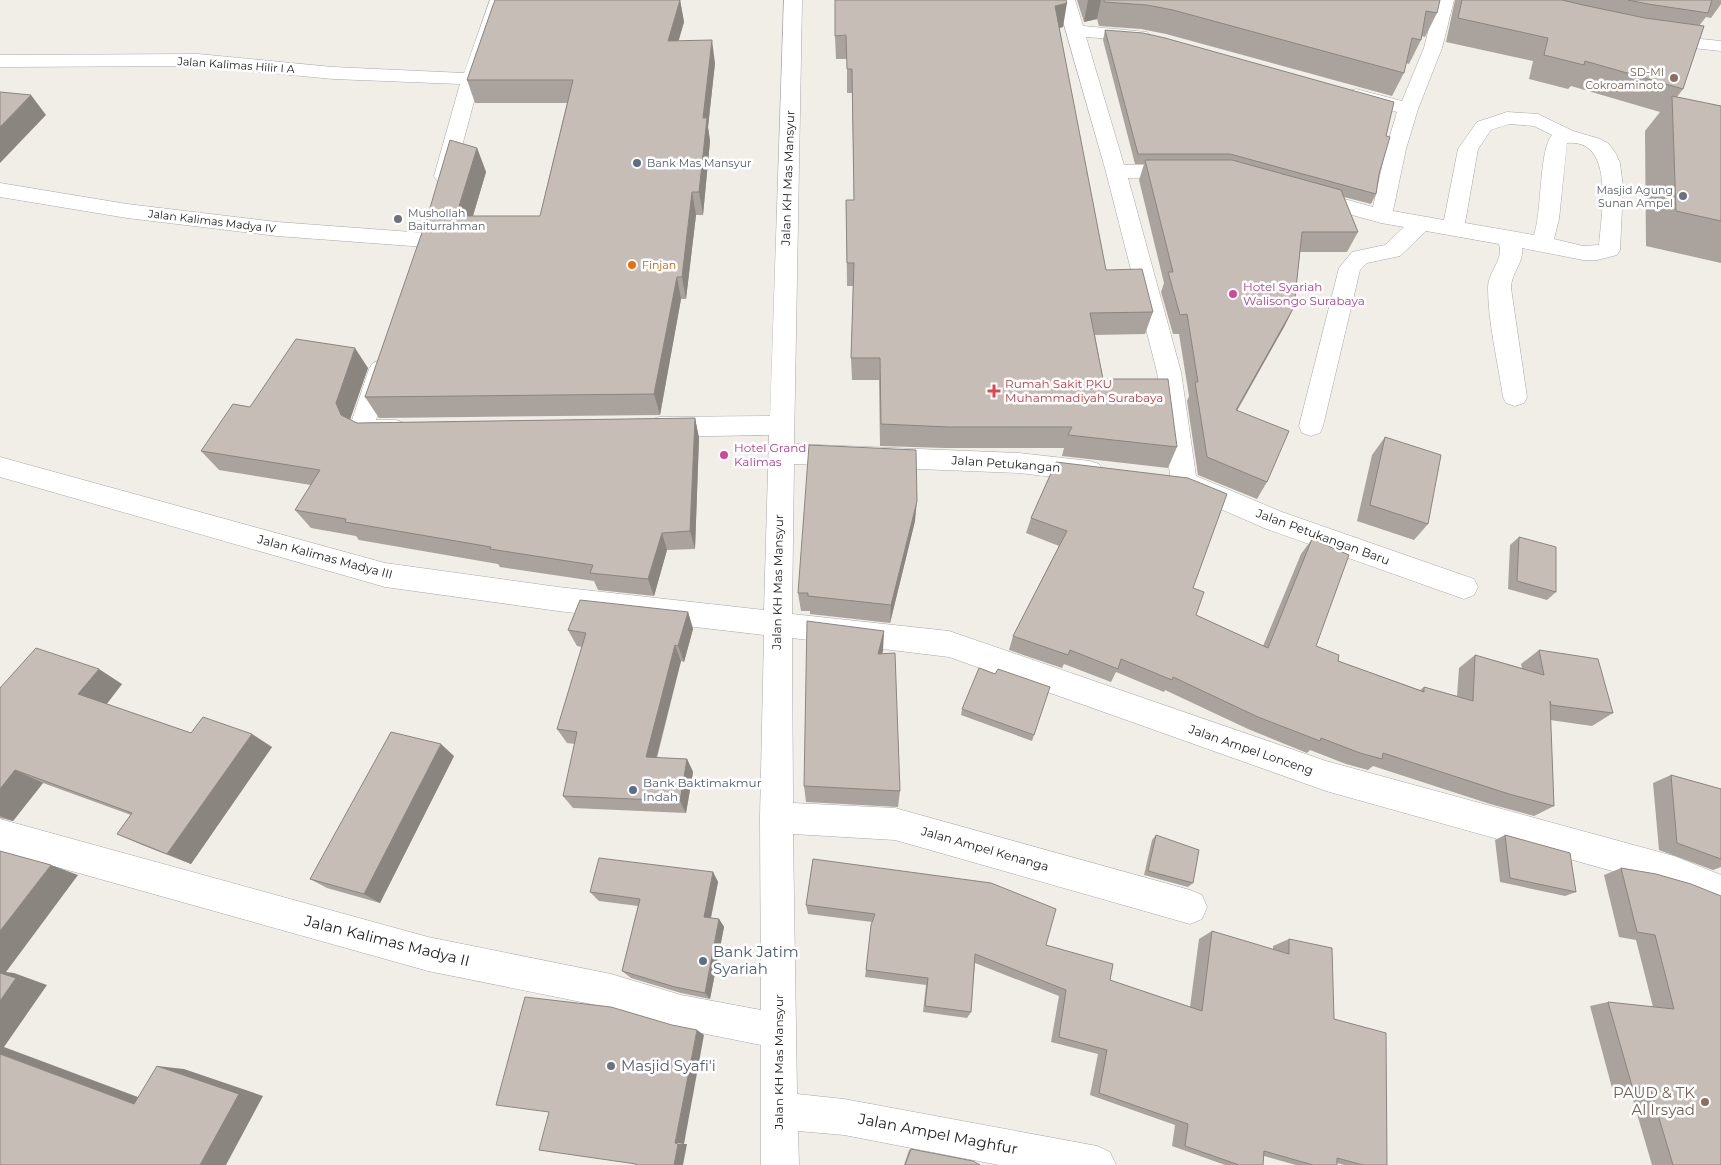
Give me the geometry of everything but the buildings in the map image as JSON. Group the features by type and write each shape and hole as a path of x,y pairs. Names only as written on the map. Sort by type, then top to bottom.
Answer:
{"street":[{"path":"439,193 471,78 499,0"},
{"name":"Jalan KH Mas Mansyur","path":"780,1165 776,818 780,425 793,0"},
{"path":"1066,0 1116,172 1201,170"},
{"path":"1381,216 1396,149 1408,109 1433,48 1445,0"},
{"path":"1074,31 1122,34 1158,39"},
{"path":"1646,37 1721,46"},
{"name":"Jalan Kalimas Hilir I A","path":"0,61 198,60 334,73 471,78"},
{"path":"1343,91 1408,109"},
{"path":"1298,192 1381,216 1583,253 1597,253 1609,250 1613,202 1611,166 1606,152 1593,142 1570,137 1538,120 1507,118 1484,126 1468,149 1453,229"},
{"path":"1542,244 1548,228 1555,153 1558,140 1570,137"},
{"name":"Jalan Petukangan Baru","path":"1116,172 1169,372 1175,481 1273,520 1464,587"},
{"name":"Jalan Kalimas Madya IV","path":"0,190 127,210 276,229 425,240"},
{"path":"1312,426 1350,268 1360,257 1392,251 1421,223"},
{"path":"1508,238 1512,260 1500,282 1500,298 1515,397"},
{"path":"388,350 363,424 370,430 419,430"},
{"path":"634,427 780,425"},
{"name":"Jalan Petukangan","path":"780,452 1019,463 1116,474"},
{"name":"Jalan Kalimas Madya III","path":"0,466 385,575 568,600 778,625"},
{"name":"Jalan Ampel Lonceng","path":"778,625 949,644 1326,776 1674,872 1721,892"},
{"name":"Jalan Ampel Kenanga","path":"776,818 895,824 1190,907"},
{"name":"Jalan Kalimas Madya II","path":"0,835 428,954 610,992 681,1012 779,1030"},
{"name":"Jalan Ampel Maghfur","path":"778,1111 844,1117 1097,1165"}],"place":[{"name":"SD-MI Cokroaminoto","path":"1674,78"},
{"name":"Bank Mas Mansyur","path":"637,163"},
{"name":"Masjid Agung Sunan Ampel","path":"1683,196"},
{"name":"Mushollah Baiturrahman","path":"398,219"},
{"name":"Finjan","path":"632,265"},
{"name":"Hotel Syariah Walisongo Surabaya","path":"1233,294"},
{"name":"Rumah Sakit PKU Muhammadiyah Surabaya","path":"994,391"},
{"name":"Hotel Grand Kalimas","path":"724,455"},
{"name":"Bank Baktimakmur Indah","path":"633,790"},
{"name":"Bank Jatim Syariah","path":"703,961"},
{"name":"Masjid Syafi'i","path":"611,1066"},
{"name":"PAUD & TK Al Irsyad","path":"1705,1102"}]}
